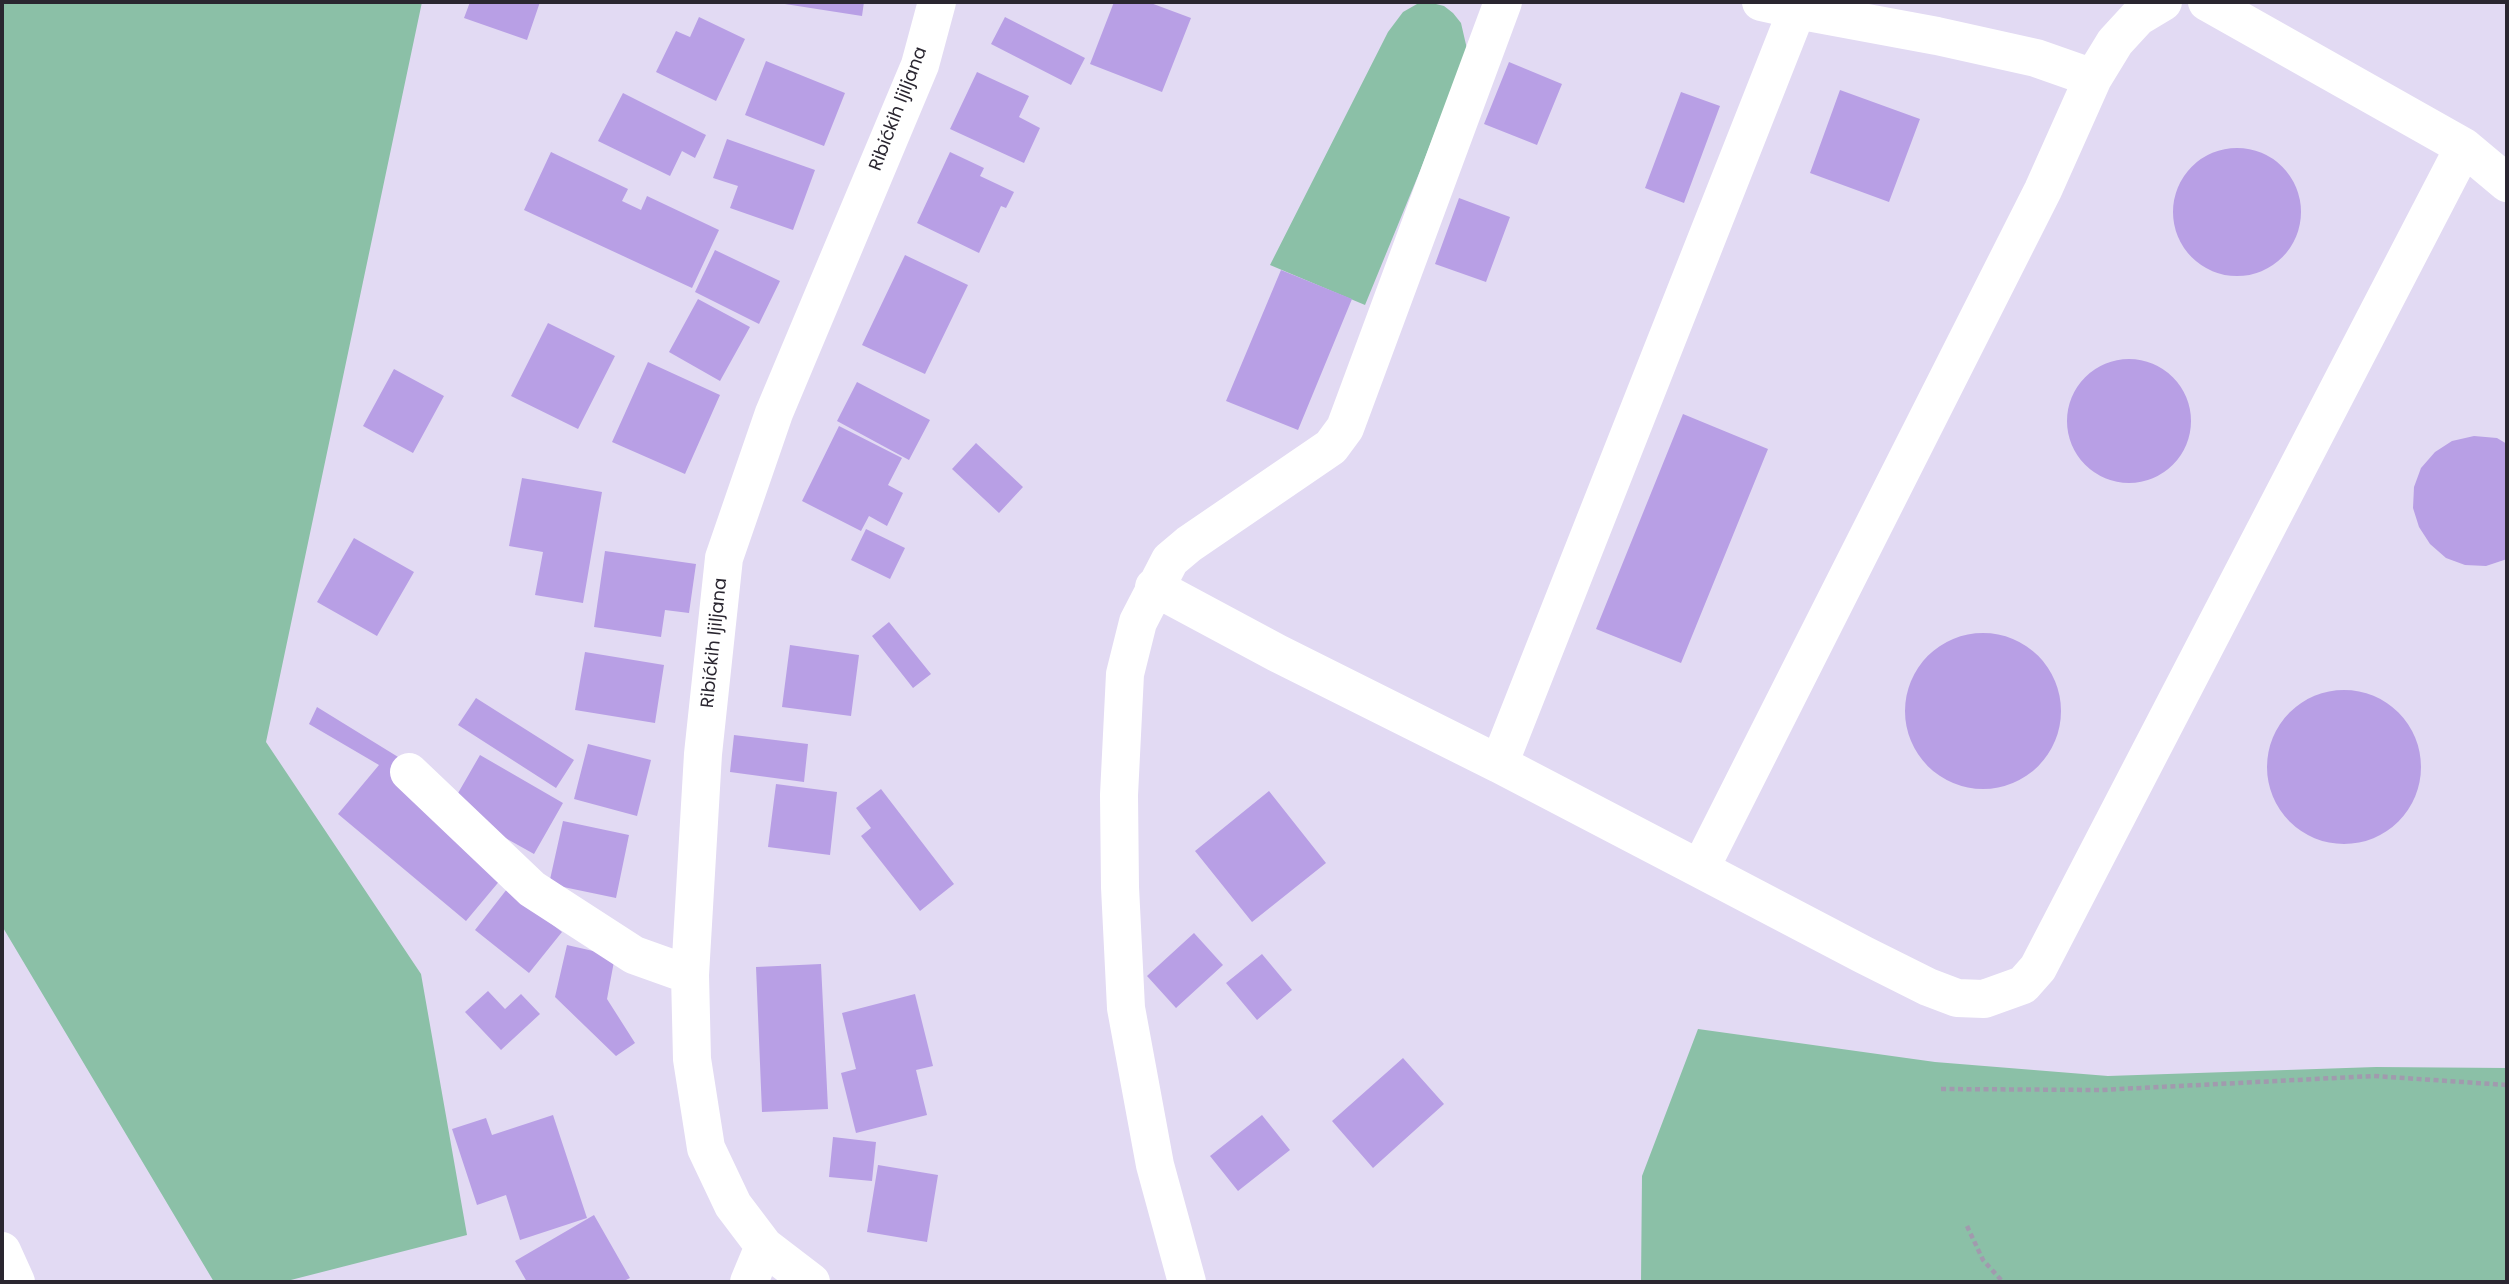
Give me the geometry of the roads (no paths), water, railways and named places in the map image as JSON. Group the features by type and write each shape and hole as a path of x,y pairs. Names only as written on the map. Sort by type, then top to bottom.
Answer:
{"street":[{"name":"Ribićkih ljiljana","path":"811,1282 764,1246 733,1205 706,1148 692,1059 690,975 703,754 724,558 774,413 919,65 937,2"},
{"path":"1187,1282 1155,1165 1126,1008 1119,794 1125,674 1138,622 1170,561 1189,544 1331,447 1345,428 1503,2"},
{"path":"1760,2 1798,6 2036,58 2093,78"},
{"path":"1700,869 2037,203 2093,78 2115,42 2138,17 2163,2"},
{"path":"2207,2 2464,147 2507,183"},
{"path":"1499,764 1798,6"},
{"path":"1154,587 1277,653 1499,764 1928,987 1956,998 1984,999 2023,985 2038,968 2464,147"},
{"path":"409,772 533,889 634,955 690,975"},
{"path":"749,1282 764,1246"},
{"path":"2,1251 16,1282"}]}
